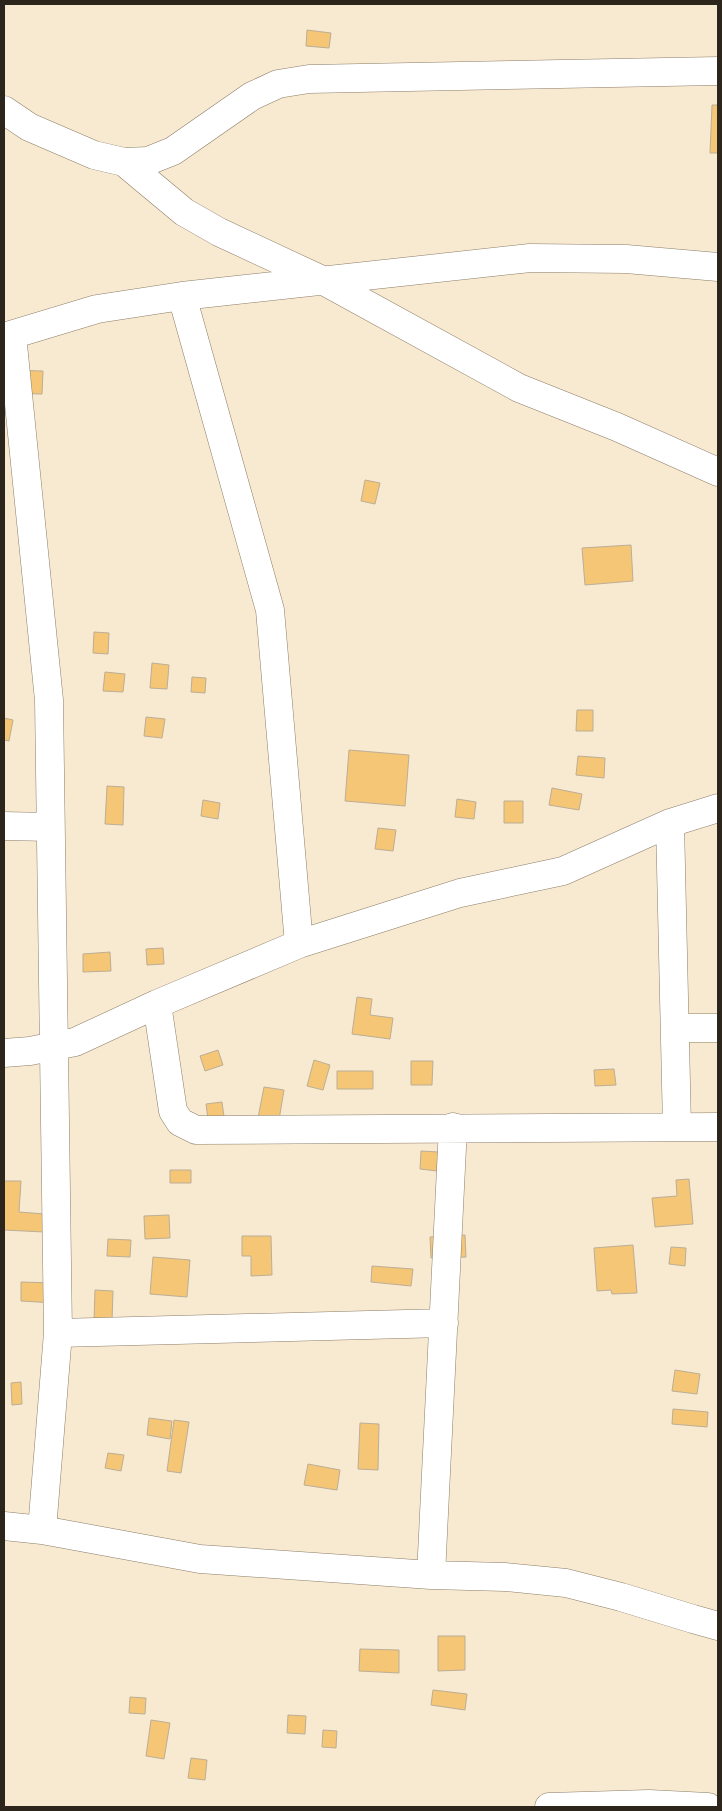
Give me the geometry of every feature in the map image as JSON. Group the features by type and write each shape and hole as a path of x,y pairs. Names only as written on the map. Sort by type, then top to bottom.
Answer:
{"street":[{"path":"4,110 29,127 94,155 124,162 148,161 173,151 252,96 278,84 309,79 718,71"},
{"path":"124,162 184,212 218,232 322,280 519,388 617,427 718,472"},
{"path":"42,1530 58,1333 49,700 8,336 97,310 182,296 530,258 626,259 718,267"},
{"path":"182,296 270,610 299,944"},
{"path":"4,1053 30,1051 75,1042 157,1004 299,944 460,893 563,871 670,823 718,808"},
{"path":"670,823 677,1127"},
{"path":"4,826 50,827"},
{"path":"157,1004 173,1110 180,1122 196,1130 453,1127 718,1127"},
{"path":"675,1028 718,1028"},
{"path":"431,1575 453,1127"},
{"path":"58,1333 444,1323"},
{"path":"4,1526 42,1530 200,1560 431,1575 505,1577 566,1583 621,1597 692,1620 718,1626"},
{"path":"550,1807 649,1804 708,1807"}],"building":[{"path":"307,30 331,33 329,48 306,46"},
{"path":"712,105 718,105 718,153 710,153"},
{"path":"4,370 43,371 42,394 4,393"},
{"path":"365,480 380,483 375,504 361,501"},
{"path":"631,545 633,581 585,585 582,548"},
{"path":"94,632 109,633 108,654 93,653"},
{"path":"152,663 169,665 167,689 150,688"},
{"path":"105,672 125,674 123,692 103,691"},
{"path":"192,677 206,678 205,693 191,692"},
{"path":"577,710 593,710 593,731 576,731"},
{"path":"146,717 165,719 162,738 144,736"},
{"path":"4,718 13,720 9,741 4,740"},
{"path":"349,750 409,755 405,806 345,801"},
{"path":"578,756 605,758 604,778 576,775"},
{"path":"107,786 124,787 123,825 105,824"},
{"path":"552,788 582,794 579,810 549,805"},
{"path":"457,799 476,802 474,819 455,817"},
{"path":"203,800 220,803 218,819 201,816"},
{"path":"504,801 523,801 523,823 504,823"},
{"path":"378,828 396,830 393,851 375,849"},
{"path":"163,948 164,964 147,965 146,949"},
{"path":"110,952 111,971 83,972 83,954"},
{"path":"357,997 372,999 370,1015 393,1018 390,1039 352,1034"},
{"path":"218,1050 223,1065 205,1071 200,1056"},
{"path":"314,1060 330,1065 323,1090 307,1086"},
{"path":"411,1061 433,1061 432,1085 411,1085"},
{"path":"614,1069 616,1085 595,1086 594,1070"},
{"path":"337,1071 373,1071 373,1089 337,1089"},
{"path":"264,1087 284,1090 278,1126 257,1123"},
{"path":"222,1102 225,1124 209,1126 206,1104"},
{"path":"421,1151 438,1152 437,1171 420,1169"},
{"path":"170,1170 191,1170 191,1183 170,1183"},
{"path":"689,1179 693,1224 655,1227 652,1198 677,1196 676,1180"},
{"path":"4,1181 21,1181 19,1212 45,1214 44,1232 4,1230"},
{"path":"169,1215 170,1238 145,1239 144,1216"},
{"path":"465,1235 466,1257 431,1258 430,1237"},
{"path":"242,1236 271,1236 272,1275 251,1276 251,1256 242,1256"},
{"path":"108,1239 131,1240 130,1257 107,1256"},
{"path":"633,1245 637,1293 612,1294 611,1290 597,1291 594,1248"},
{"path":"671,1247 686,1248 685,1266 669,1264"},
{"path":"153,1257 190,1260 187,1297 150,1294"},
{"path":"372,1266 413,1269 411,1286 371,1282"},
{"path":"21,1282 54,1283 54,1303 21,1301"},
{"path":"95,1290 113,1291 112,1322 94,1321"},
{"path":"675,1370 700,1374 697,1394 672,1391"},
{"path":"21,1382 22,1404 12,1405 11,1383"},
{"path":"673,1409 708,1412 707,1427 672,1424"},
{"path":"149,1418 172,1421 170,1439 147,1435"},
{"path":"174,1420 189,1422 181,1473 167,1471"},
{"path":"360,1423 379,1424 378,1470 358,1469"},
{"path":"108,1453 124,1455 121,1471 105,1468"},
{"path":"308,1464 340,1470 337,1490 304,1485"},
{"path":"438,1636 465,1636 465,1670 438,1671"},
{"path":"360,1649 399,1650 399,1673 359,1671"},
{"path":"433,1690 467,1694 465,1710 431,1705"},
{"path":"130,1697 146,1698 145,1714 129,1713"},
{"path":"288,1715 306,1716 305,1734 287,1733"},
{"path":"151,1720 170,1723 164,1759 146,1756"},
{"path":"323,1730 337,1731 336,1748 322,1747"},
{"path":"191,1758 207,1760 205,1780 188,1778"}]}
